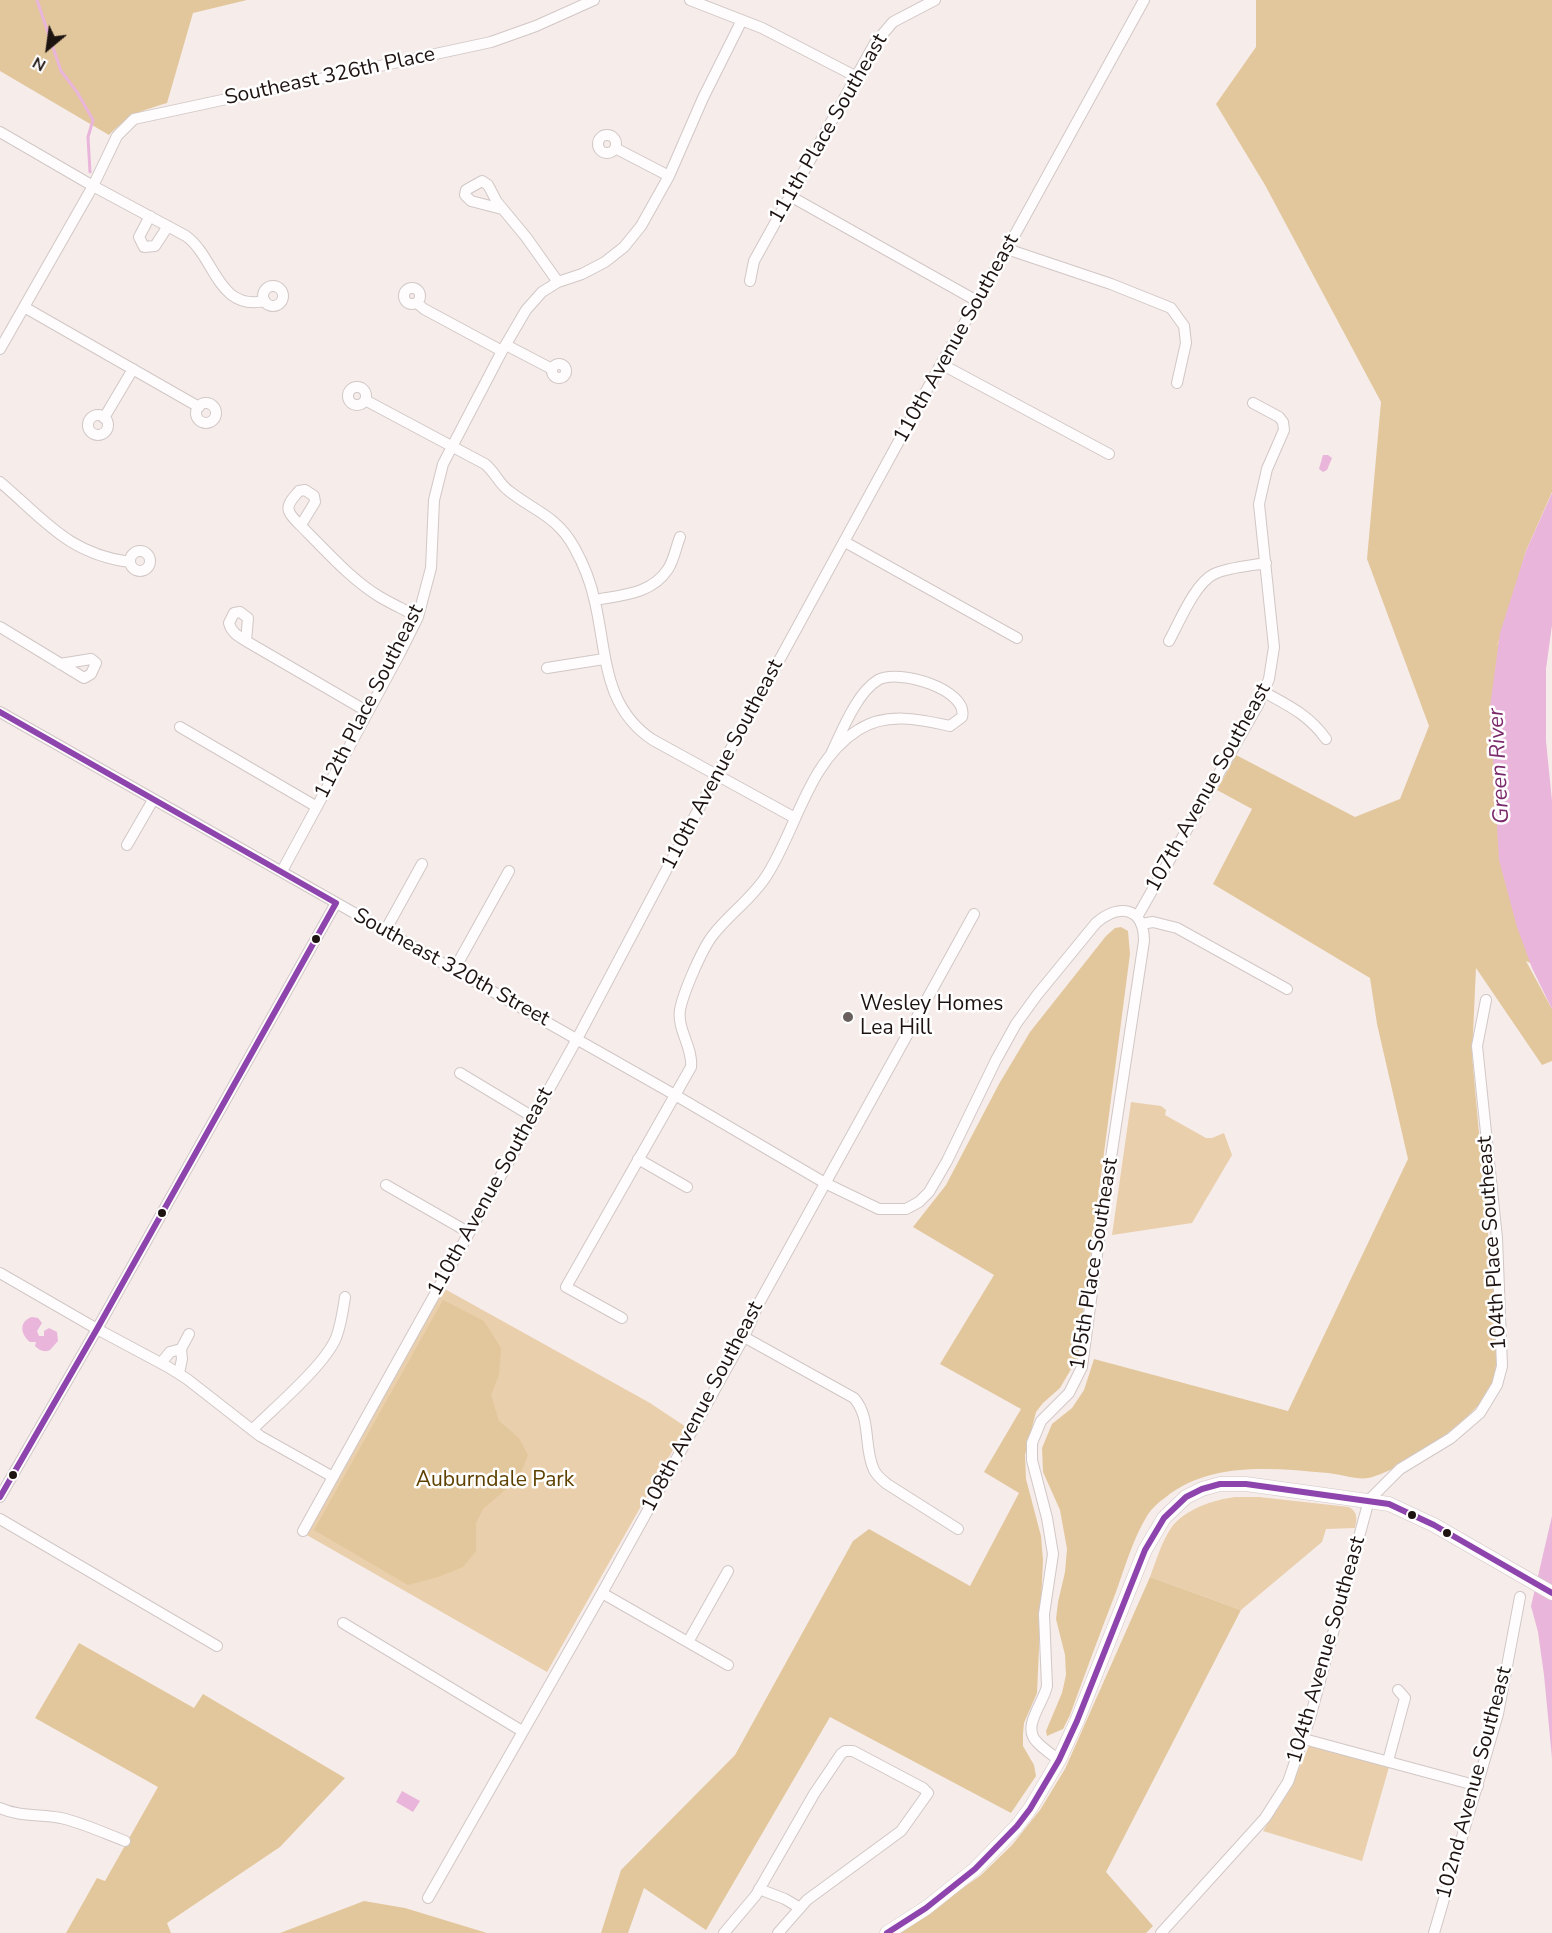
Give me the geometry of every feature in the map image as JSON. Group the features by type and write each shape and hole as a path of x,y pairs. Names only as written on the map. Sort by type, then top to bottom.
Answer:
{"main road":[{"path":"887,1933 952,1889 1001,1844 1030,1809 1059,1760 1085,1701 1140,1561 1159,1526 1174,1506 1186,1497 1220,1484 1273,1487 1389,1504 1405,1510 1552,1593"}],"street":[{"name":"Southeast 326th Place","path":"93,186 117,136 134,119 460,50 536,27 594,0"},
{"path":"690,0 742,20 855,76"},
{"name":"111th Place Southeast","path":"750,281 754,261 875,43 889,25 935,0"},
{"name":"110th Avenue Southeast","path":"303,1531 577,1040 716,776 941,363 1007,249 1144,0"},
{"name":"112th Place Southeast","path":"282,871 400,653 417,617 431,568 434,500 443,464 504,348 531,304 546,289 596,267 619,252 641,226 669,176 703,98 742,20"},
{"path":"0,132 197,244 213,274 231,294 242,301 254,304 265,301"},
{"path":"615,148 669,176"},
{"path":"0,348 93,186"},
{"path":"790,196 977,301"},
{"path":"502,209 526,237 558,282"},
{"path":"150,216 139,237 144,247 155,246 168,226"},
{"path":"1007,249 1111,284 1171,308 1184,326 1186,343 1177,383"},
{"path":"417,303 424,309 552,369"},
{"path":"24,307 200,407"},
{"path":"941,363 1109,454"},
{"path":"104,418 133,369"},
{"path":"365,400 485,464 507,490 559,525 579,556 595,600 604,659 620,707 634,726 652,740 795,818"},
{"name":"107th Avenue Southeast","path":"1139,921 1264,692 1272,669 1274,647 1260,520 1260,496 1267,469 1284,430 1281,420 1253,403"},
{"path":"0,482 44,524 64,538 110,560 130,562"},
{"path":"301,525 360,582 380,597 417,617"},
{"path":"595,600 641,591 655,582 669,567 680,537"},
{"path":"845,542 1017,638"},
{"path":"1169,641 1193,598 1207,579 1220,572 1266,563"},
{"path":"0,627 60,664"},
{"path":"246,641 368,712"},
{"path":"547,668 604,659"},
{"path":"622,1318 566,1287 691,1067 690,1050 682,1031 680,1011 706,945 721,926 756,893 780,853 795,818 854,707 874,682 884,677 899,675 925,682 961,703 964,711 963,717 950,726 903,718 885,719 858,730 831,754"},
{"path":"1264,692 1316,724 1326,739"},
{"name":"Southeast 320th Street","path":"0,712 675,1095 825,1183 879,1209 906,1209 925,1197 939,1178 1005,1042 1036,995 1091,928 1105,915 1115,910 1125,911 1139,921"},
{"path":"180,727 317,807"},
{"path":"127,845 153,800"},
{"path":"385,931 422,864"},
{"path":"454,970 509,871"},
{"path":"0,1497 336,903"},
{"name":"108th Avenue Southeast","path":"428,1898 602,1593 974,914"},
{"path":"1139,921 1162,923 1177,928 1287,989"},
{"name":"105th Place Southeast","path":"1059,1760 1035,1740 1031,1731 1032,1723 1047,1689 1044,1614 1053,1554 1047,1518 1032,1460 1032,1443 1041,1421 1070,1393 1075,1385 1085,1356 1103,1210 1142,958 1144,934 1139,921"},
{"name":"104th Place Southeast","path":"1370,1500 1400,1469 1451,1438 1479,1413 1497,1385 1502,1366 1497,1238 1477,1046 1486,1000"},
{"path":"460,1073 533,1117"},
{"path":"638,1159 687,1187"},
{"path":"386,1185 468,1233"},
{"path":"0,1273 179,1373 274,1445 333,1477"},
{"path":"252,1430 330,1350 339,1330 345,1297"},
{"path":"179,1373 182,1364 181,1349 189,1334"},
{"path":"744,1337 854,1398 860,1405 866,1423 873,1469 878,1476 958,1529"},
{"path":"161,1363 170,1353 181,1349"},
{"name":"104th Avenue Southeast","path":"1161,1933 1264,1818 1288,1782 1304,1739 1370,1500"},
{"path":"0,1520 217,1646"},
{"path":"688,1642 728,1571"},
{"path":"602,1593 728,1665"},
{"name":"102nd Avenue Southeast","path":"1434,1933 1498,1714 1520,1597"},
{"path":"343,1623 522,1731"},
{"path":"1388,1761 1406,1698 1398,1690"},
{"path":"1304,1739 1478,1786"},
{"path":"724,1933 756,1895 814,1794 845,1751 853,1751 924,1788 928,1793 901,1831 807,1900 778,1933"},
{"path":"0,1808 18,1814 59,1818 124,1841"},
{"path":"759,1889 785,1899 800,1908"}],"green space":[{"path":"0,0 247,0 193,13 167,103 135,114 109,135 0,71"},
{"path":"1256,0 1552,0 1552,492 1526,551 1500,639 1495,648 1528,595 1547,971 1526,961 1552,1009 1552,1061 1542,1065 1476,968 1472,1055 1497,1334 1494,1378 1480,1403 1452,1430 1415,1456 1381,1474 1368,1478 1265,1469 1222,1472 1183,1485 1163,1499 1149,1513 1138,1534 1070,1715 1063,1729 1047,1736 1046,1731 1062,1693 1066,1675 1065,1655 1056,1619 1067,1549 1060,1510 1043,1472 1042,1448 1052,1424 1072,1408 1084,1390 1094,1359 1288,1411 1408,1159 1377,1024 1370,978 1213,884 1252,809 1217,790 1236,755 1355,817 1400,799 1429,726 1367,559 1381,402 1265,185 1216,104 1256,47"},
{"path":"1121,927 1128,931 1130,954 1077,1359 1060,1388 1036,1412 1025,1455 1026,1479 1041,1536 1043,1560 1037,1693 1024,1723 1023,1734 1023,1746 1034,1765 1036,1776 1011,1813 830,1717 706,1930 644,1888 628,1933 601,1933 621,1870 735,1755 853,1541 869,1529 970,1586 1019,1493 984,1472 1021,1409 940,1364 994,1275 913,1227 946,1185 999,1084 1030,1032 1106,936 1115,928"},
{"path":"1131,1102 1161,1106 1166,1110 1165,1115 1206,1138 1224,1133 1232,1155 1192,1223 1112,1235"},
{"name":"Auburndale Park","path":"443,1288 650,1403 686,1427 547,1672 305,1534"},
{"path":"443,1300 484,1321 501,1348 499,1375 491,1395 499,1421 519,1438 528,1455 519,1478 483,1509 476,1523 476,1551 463,1567 408,1585 314,1530"},
{"path":"1235,1497 1259,1497 1349,1507 1356,1516 1355,1528 1326,1529 1322,1542 1241,1610 1150,1577 1159,1551 1177,1521 1200,1506"},
{"path":"1150,1577 1241,1610 1106,1872 1153,1926 1146,1933 897,1933 980,1876 1012,1845 1040,1810 1065,1769"},
{"path":"79,1643 194,1708 203,1694 345,1778 280,1847 167,1923 171,1933 66,1933 97,1878 105,1881 158,1787 35,1718"},
{"path":"1309,1746 1389,1767 1362,1861 1263,1831 1288,1793"},
{"path":"364,1901 405,1908 487,1933 280,1933"}],"water":[{"path":"1323,455 1332,458 1327,470 1323,472 1319,469"},
{"name":"Green River","path":"1552,493 1552,625 1546,669 1546,741 1552,801 1552,1009 1532,968 1517,927 1499,860 1490,707 1500,633 1526,551"},
{"path":"32,1317 38,1318 42,1323 37,1331 39,1336 44,1336 44,1331 49,1328 57,1332 58,1341 50,1350 40,1350 35,1346 36,1342 30,1342 24,1335 23,1325"},
{"path":"1552,1516 1552,1758 1544,1675 1538,1632 1531,1606"},
{"path":"402,1791 420,1801 413,1812 396,1802"}],"waterway":[{"path":"37,0 61,71 77,92 93,120 88,137 90,172"}],"transit line":[{"path":"0,712 336,903"},
{"path":"0,1497 336,903"},
{"path":"887,1933 926,1908 975,1869 1017,1826 1030,1809 1059,1760 1077,1721 1145,1550 1164,1518 1186,1497 1220,1484 1246,1484 1389,1504 1434,1525 1552,1593"}],"place":[{"name":"Wesley Homes Lea Hill","path":"848,1017"}]}
